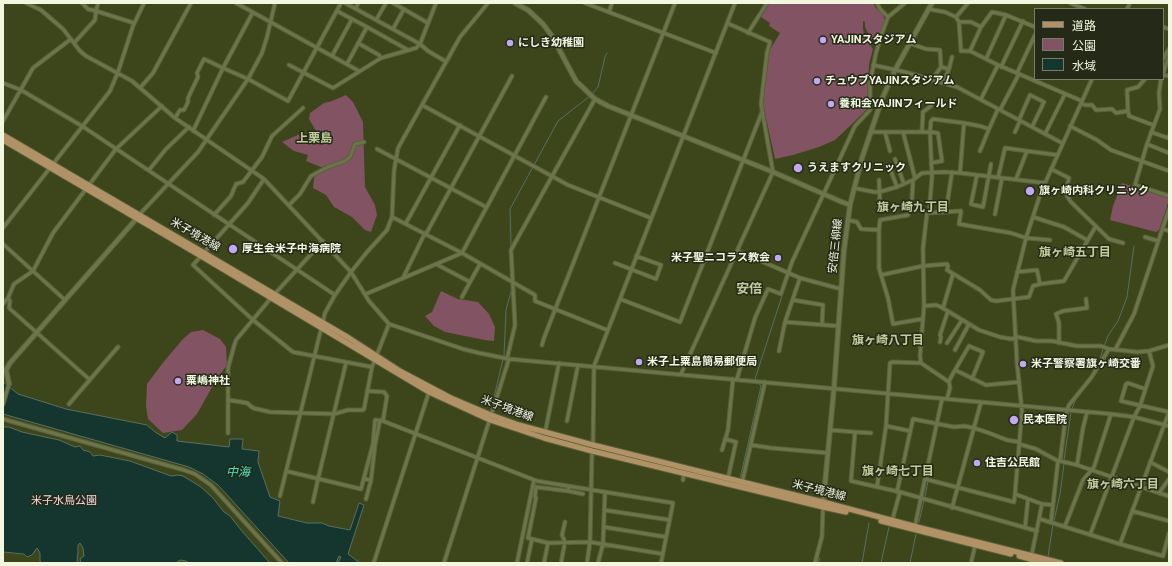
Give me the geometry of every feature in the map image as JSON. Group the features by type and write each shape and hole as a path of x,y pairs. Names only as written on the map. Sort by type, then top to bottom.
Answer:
{"main road":[{"name":"米子境港線","path":"3,135 376,358 429,392 544,438 728,478 741,485"},
{"name":"米子境港線","path":"3,140 52,165"},
{"name":"米子境港線","path":"376,358 444,395 491,418 593,448 684,472 914,526 1031,560 1061,563"},
{"name":"米子境港線","path":"823,505 975,546 1045,563"}],"street":[{"path":"27,3 41,10 63,29 86,56 118,72 140,88 175,118 264,179 352,272 366,294 368,301 389,324 479,354 508,359 1111,414 1164,423 1169,426"},
{"path":"82,3 88,8 134,23"},
{"path":"74,43 95,20 98,3"},
{"path":"3,228 110,90 118,72 134,23 144,3"},
{"path":"140,88 152,73 191,3"},
{"path":"237,3 359,71"},
{"path":"3,404 9,384 6,370 7,367 198,152 248,79 262,53 275,3"},
{"path":"175,118 180,110 184,110 186,106 204,59 248,79 288,101 341,3"},
{"path":"345,3 420,44 428,51 446,61"},
{"path":"356,9 358,3"},
{"path":"376,20 386,3"},
{"path":"393,3 428,23"},
{"path":"289,65 333,88 380,58 416,48 420,44 435,3"},
{"path":"280,496 325,313 335,295 352,272 367,252 387,230 392,217 398,148 460,37 488,3"},
{"path":"515,3 528,10 543,24 552,36 576,81 595,99 608,106 850,204"},
{"path":"585,3 716,53"},
{"path":"609,12 612,3"},
{"path":"542,345 675,3"},
{"path":"586,563 590,542 594,366 735,3"},
{"path":"748,33 766,3"},
{"path":"877,3 882,12 888,17"},
{"path":"722,450 728,430 735,379 755,318 768,289 781,294 788,273 855,126 870,110 870,83 882,33 888,17 905,3"},
{"path":"956,17 968,3"},
{"path":"1071,4 1082,8"},
{"path":"929,5 956,17 959,22 961,51 970,51 999,66 1065,94 1085,105 1092,105 1096,110 1109,109 1116,113 1128,111"},
{"name":"安倍三柳線","path":"823,505 834,388 844,250 850,204 876,114 895,70 929,5"},
{"path":"393,29 404,9"},
{"path":"337,11 408,50"},
{"path":"193,131 223,68 253,12"},
{"path":"970,51 981,27 992,12 1006,15 1034,26"},
{"path":"986,59 1006,15"},
{"path":"332,56 352,19"},
{"path":"981,99 1023,21"},
{"path":"959,22 971,22 981,27"},
{"path":"681,374 773,172 769,142 762,111 762,95 767,53 770,42 727,23"},
{"path":"347,64 367,27"},
{"path":"980,151 989,129 1018,74 1034,37"},
{"path":"3,121 33,68 71,39"},
{"path":"358,43 379,55 380,58"},
{"path":"909,43 926,49 940,50 941,67 932,80"},
{"path":"1164,71 1169,56 1168,51"},
{"path":"943,83 952,57"},
{"path":"874,65 957,87 1062,143"},
{"path":"941,67 949,69"},
{"path":"403,278 512,76"},
{"path":"925,479 1014,502 1021,406 1013,290 1026,238 1045,183 1092,80"},
{"path":"1144,80 1138,87 1127,90 1128,111 1129,116 1153,125"},
{"path":"1161,80 1160,109 1141,161 1135,185 1169,196"},
{"path":"3,82 21,90 82,126 335,295"},
{"path":"1045,134 1065,94"},
{"path":"1015,132 1030,95 1044,102 1032,127"},
{"path":"366,294 462,253 546,97"},
{"path":"444,563 491,418 508,359 514,325 510,250 595,99"},
{"path":"422,105 568,185 651,218"},
{"path":"3,304 8,298 14,284 33,271 53,233 116,149 162,106"},
{"path":"922,131 923,112 931,106"},
{"path":"214,215 231,196 236,184 243,182 262,157 272,136 303,108"},
{"path":"870,110 876,114"},
{"path":"620,299 680,322 762,111"},
{"path":"921,363 920,356 924,306 923,248 927,214 929,213 931,173 930,132 933,119 980,126 989,129"},
{"path":"960,173 964,124"},
{"path":"406,223 460,125"},
{"path":"1070,126 1097,140 1111,150 1169,171"},
{"path":"149,170 166,149 189,128"},
{"path":"870,132 922,131 938,133 942,161 931,163"},
{"path":"885,132 890,151"},
{"path":"903,132 914,179 912,198"},
{"path":"1151,132 1168,138 1169,136"},
{"path":"289,205 300,194 311,176 328,167 345,161 350,157 355,144 364,142"},
{"path":"1147,144 1169,153"},
{"path":"995,214 1005,148 1057,155"},
{"path":"377,149 486,207"},
{"path":"1016,179 1027,151"},
{"path":"895,159 904,184"},
{"path":"977,175 971,204 983,207 992,164"},
{"path":"889,166 897,187"},
{"path":"1051,169 1069,178 1066,190 1069,199 1109,239 1123,243"},
{"path":"946,211 952,172"},
{"path":"854,188 879,192 897,187 922,174 952,172 1045,183"},
{"path":"264,179 248,203 193,265 253,320 293,352 372,367"},
{"path":"879,180 880,204"},
{"path":"1116,350 1134,314 1169,209"},
{"path":"929,213 961,211 959,224 1011,233 1026,238 1050,240"},
{"path":"908,215 880,220 879,268 888,298 893,324 922,319"},
{"path":"392,217 426,233 535,295 535,301 607,330"},
{"path":"1033,217 1064,227 1087,240"},
{"path":"848,220 857,222 861,229 879,230"},
{"path":"881,275 923,266 947,264 947,270 980,290 991,300 996,301 1029,297 1033,286 1064,282 1096,226"},
{"path":"1163,229 1169,231"},
{"path":"1145,237 1158,241"},
{"path":"228,433 229,400 227,376 230,357 236,340 273,296 323,241"},
{"path":"3,244 65,300"},
{"path":"738,251 800,278 841,289"},
{"path":"614,263 656,279 661,265 636,256"},
{"path":"436,264 470,282"},
{"path":"462,297 480,264"},
{"path":"1017,272 1037,270 1040,284"},
{"path":"942,308 953,274"},
{"path":"779,351 785,322 800,278"},
{"path":"8,298 10,301 9,308 90,380"},
{"path":"1059,343 1059,323 1056,314 1063,311 1087,308 1086,299"},
{"path":"793,300 823,305 822,325"},
{"path":"924,306 936,305 969,324 1000,337 1018,337 1036,341 1077,346 1101,346 1108,349 1137,352 1149,351 1169,345"},
{"path":"940,342 940,335 948,311"},
{"path":"947,343 962,320"},
{"path":"785,322 838,326"},
{"path":"229,400 247,403 253,408 270,412 334,414 348,410 363,410 372,367 389,324"},
{"path":"955,350 969,324"},
{"path":"914,526 937,424 950,388 949,382 968,346 983,352 972,379"},
{"path":"69,404 118,348"},
{"path":"1051,522 1067,410 1069,405 1091,378 1108,349"},
{"path":"1090,535 1146,389 1153,366 1149,351"},
{"path":"313,502 346,362"},
{"path":"545,433 559,363"},
{"path":"877,486 886,426 890,363 921,363 949,382"},
{"path":"567,421 578,365"},
{"path":"955,370 986,385 1019,382"},
{"path":"741,485 765,382"},
{"path":"1120,544 1169,412 1121,401 1126,384 1128,383 1146,389"},
{"path":"367,391 384,392 387,396 382,420"},
{"path":"374,562 429,392"},
{"path":"952,508 981,402"},
{"path":"1077,465 1087,412"},
{"path":"1065,526 1083,480 1094,467 1111,414"},
{"path":"3,419 195,474 211,485 282,563"},
{"path":"892,521 913,419 954,427 964,426 974,428 1036,449 1059,461 1077,465 1169,496"},
{"path":"366,499 371,480 376,420 382,420 534,480 673,504 661,563"},
{"path":"886,426 910,431"},
{"path":"830,430 871,433"},
{"path":"855,432 851,481 877,486 1037,531"},
{"path":"725,439 736,442 728,478"},
{"path":"286,471 361,489 374,445"},
{"path":"750,445 828,453"},
{"path":"1150,462 1169,472"},
{"path":"683,480 684,472"},
{"path":"364,479 371,480"},
{"path":"1159,493 1169,479"},
{"path":"517,563 534,480"},
{"path":"583,494 536,487 534,496 536,498 528,538 548,542 590,542 663,554"},
{"path":"568,492 569,487"},
{"path":"598,563 603,544 605,492"},
{"path":"1015,494 1042,504 1053,505"},
{"path":"1025,528 1028,498"},
{"path":"1031,560 1042,504"},
{"path":"815,563 822,536 823,505"},
{"path":"604,510 670,520"},
{"path":"1132,511 1169,521"},
{"path":"1040,518 1090,535 1169,558"},
{"path":"561,563 565,542 562,535 565,522"},
{"path":"604,527 666,537"},
{"path":"1163,556 1169,533"},
{"path":"527,563 532,539"},
{"path":"544,563 548,542"},
{"path":"971,563 975,546"}],"green space":[{"name":"チュウブYAJINスタジアム","path":"769,3 873,3 883,15 885,21 876,43 871,39 865,27 865,22 863,21 865,38 873,49 869,64 866,110 835,140 819,147 775,159 763,104 769,55 771,48 780,33 769,26 770,23 761,17"},
{"path":"346,95 353,102 363,122 365,187 375,205 377,215 371,232 365,230 352,217 334,207 326,195 313,188 314,178 323,168 306,161 308,155 294,151 282,142 300,134 309,145 319,136 309,119 310,113 324,103"},
{"path":"1122,183 1168,198 1169,200 1159,230 1156,232 1110,220 1113,206"},
{"path":"441,291 458,299 478,302 489,314 495,327 494,341 445,332 434,326 425,316 432,312"},
{"path":"203,330 220,339 226,347 227,365 216,380 197,414 182,430 163,433 148,419 146,406 147,384 182,340 191,332"}],"water":[{"name":"中海","path":"3,382 18,394 66,409 147,425 165,438 172,432 177,435 177,441 229,447 230,439 243,439 242,449 259,451 258,462 270,497 280,501 278,516 307,523 322,523 329,526 350,530 359,503 364,505 348,554 360,563 338,563 341,557 339,556 336,563 289,563 218,485 203,474 189,467 3,414"},
{"name":"米子水鳥公園","path":"3,427 9,427 22,432 59,440 75,447 80,446 83,450 90,452 93,456 100,455 130,461 171,476 183,476 201,487 213,498 270,563 189,563 180,560 176,563 81,563 80,559 84,556 83,548 80,543 78,545 77,563 41,563 40,553 37,548 32,555 27,557 24,554 3,552"}],"waterway":[{"path":"592,94 598,87 607,53"},
{"path":"511,247 510,209 558,121 590,96"},
{"path":"1104,346 1109,334 1118,321 1127,297 1134,246"},
{"path":"504,356 506,310 512,288"},
{"path":"755,379 782,296"},
{"path":"1099,363 1103,349"},
{"path":"491,410 503,359"},
{"path":"740,479 761,386 758,383"},
{"path":"1072,409 1076,399"},
{"path":"1064,460 1071,412"},
{"path":"476,456 486,426"},
{"path":"1054,521 1060,494 1064,464"},
{"path":"929,478 932,465"},
{"path":"925,497 928,481"},
{"path":"919,522 924,501"},
{"path":"442,563 460,507"},
{"path":"862,563 869,523"},
{"path":"1048,557 1053,524"},
{"path":"881,563 889,527"},
{"path":"910,563 916,534"},
{"path":"818,563 820,558"}],"place":[{"name":"YAJINスタジアム","path":"823,40"},
{"name":"にしき幼稚園","path":"510,43"},
{"name":"チュウブYAJINスタジアム","path":"817,81"},
{"name":"養和会YAJINフィールド","path":"831,104"},
{"name":"うえますクリニック","path":"798,168"},
{"name":"旗ヶ崎内科クリニック","path":"1030,191"},
{"name":"厚生会米子中海病院","path":"233,249"},
{"name":"米子聖ニコラス教会","path":"778,258"},
{"name":"米子上粟島簡易郵便局","path":"639,362"},
{"name":"米子警察署旗ヶ崎交番","path":"1023,364"},
{"name":"粟嶋神社","path":"178,381"},
{"name":"民本医院","path":"1014,420"},
{"name":"住吉公民館","path":"977,463"}],"district":[{"name":"上栗島","path":"314,139"},
{"name":"旗ヶ崎九丁目","path":"913,208"},
{"name":"旗ヶ崎五丁目","path":"1075,253"},
{"name":"安倍","path":"749,290"},
{"name":"旗ヶ崎八丁目","path":"888,341"},
{"name":"旗ヶ崎七丁目","path":"898,472"},
{"name":"旗ヶ崎六丁目","path":"1123,485"}]}
